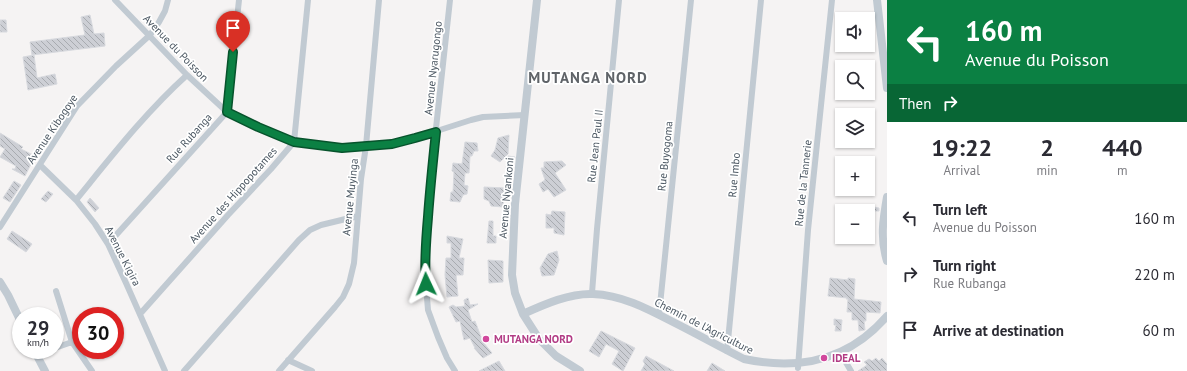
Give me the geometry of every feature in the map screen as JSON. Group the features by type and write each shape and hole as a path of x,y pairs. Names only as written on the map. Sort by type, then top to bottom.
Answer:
{"street":[{"name":"Avenue du Poisson","path":"115,0 187,75 227,112 294,142 342,148 392,144 483,117 525,116"},
{"name":"Avenue Kibogoye","path":"0,227 77,106 116,66 150,35 165,11 168,0"},
{"name":"Rue Rubanga","path":"108,244 227,112 238,0"},
{"path":"294,142 308,0"},
{"name":"Avenue Muyinga","path":"279,371 343,297 349,284 354,263 379,0"},
{"name":"Avenue Nyarugongo","path":"450,0 431,181 425,272 428,310 447,358 455,371"},
{"name":"Avenue Nyankoni","path":"537,0 516,204 512,275 515,293 523,314 539,339 556,356 580,371"},
{"name":"Rue Jean Paul II","path":"592,293 619,0"},
{"name":"Rue Buyogoma","path":"659,314 691,0"},
{"name":"Rue Imbo","path":"727,351 761,0"},
{"name":"Rue de la Tannerie","path":"798,368 808,230 832,0"},
{"path":"877,0 887,88"},
{"path":"76,200 138,124 168,92 187,75"},
{"name":"Avenue des Hippopotames","path":"140,314 294,142"},
{"name":"Avenue Kigira","path":"40,165 76,200 95,224 108,244 165,371"},
{"path":"887,197 883,223 884,250 887,261"},
{"path":"184,371 299,240 310,230 321,225 358,216"},
{"path":"0,282 14,307"},
{"path":"56,291 72,342 64,345"},
{"name":"Chemin de l'Agriculture","path":"523,314 558,300 592,293 620,298 659,314 744,360 758,365 777,368 798,368 819,364 841,354 866,337 887,316"},
{"path":"841,354 851,371"},
{"path":"38,359 45,371"},
{"path":"84,359 92,371"},
{"path":"288,360 312,371"}],"building":[{"path":"90,15 94,34 104,33 105,46 32,55 30,42 85,35 81,17"},
{"path":"0,20 6,20 7,32 0,32"},
{"path":"34,55 37,78 55,74 57,84 28,90 23,57"},
{"path":"0,133 23,147 21,149 35,156 25,176 12,169 15,169 16,166 0,157 5,149 0,146"},
{"path":"509,135 508,154 500,162 491,156 495,150 498,138"},
{"path":"465,142 477,143 478,151 474,151 472,156 470,156 469,173 465,173 464,185 468,186 467,194 463,195 460,202 450,201 451,192 453,192 453,163 462,164"},
{"path":"508,156 515,157 513,169 506,169"},
{"path":"562,161 566,165 555,173 566,190 554,197 548,189 543,192 539,184 545,180 541,168 544,168 544,162"},
{"path":"14,181 21,185 10,202 3,198"},
{"path":"484,187 505,188 503,207 491,206 489,201 484,199"},
{"path":"48,191 53,194 46,202 41,199"},
{"path":"90,198 99,208 95,212 87,202"},
{"path":"875,207 879,208 879,211 875,211"},
{"path":"552,211 565,212 564,235 554,233 554,228 546,228 546,214 551,215"},
{"path":"489,221 493,221 493,236 496,236 496,243 487,243"},
{"path":"12,231 32,244 26,252 7,239"},
{"path":"447,236 463,239 459,258 464,258 463,275 456,275 458,296 447,297 445,275 446,258 451,258 451,243 447,243"},
{"path":"557,251 559,260 554,275 542,276 540,268 548,254"},
{"path":"488,260 503,261 503,282 489,283"},
{"path":"830,278 848,280 848,278 855,279 854,299 881,302 880,313 866,312 866,321 864,321 865,330 859,331 858,320 852,320 852,312 847,312 847,298 828,296"},
{"path":"468,298 470,305 478,304 468,310 472,322 475,321 483,342 492,353 483,358 474,348 470,338 464,340 460,321 456,322 449,307 453,305 456,307 465,306 464,300"},
{"path":"834,319 842,320 841,331 835,331 836,325 834,325"},
{"path":"601,331 635,348 623,371 612,364 619,351 606,344 599,357 589,351"},
{"path":"646,356 674,371 641,371 645,364 643,361"},
{"path":"876,358 879,361 882,358 887,364 887,371 858,371 867,365 864,362 869,359 872,361"},
{"path":"499,361 505,371 479,371"},
{"path":"712,363 725,371 707,371"}],"place":[{"name":"MUTANGA NORD","path":"486,339"},
{"name":"IDEAL","path":"824,358"}],"district":[{"name":"MUTANGA NORD","path":"588,77"}],"route":[{"path":"233,52 227,112 294,142 342,148 392,144 436,132 427,231 425,272 426,284"}]}
